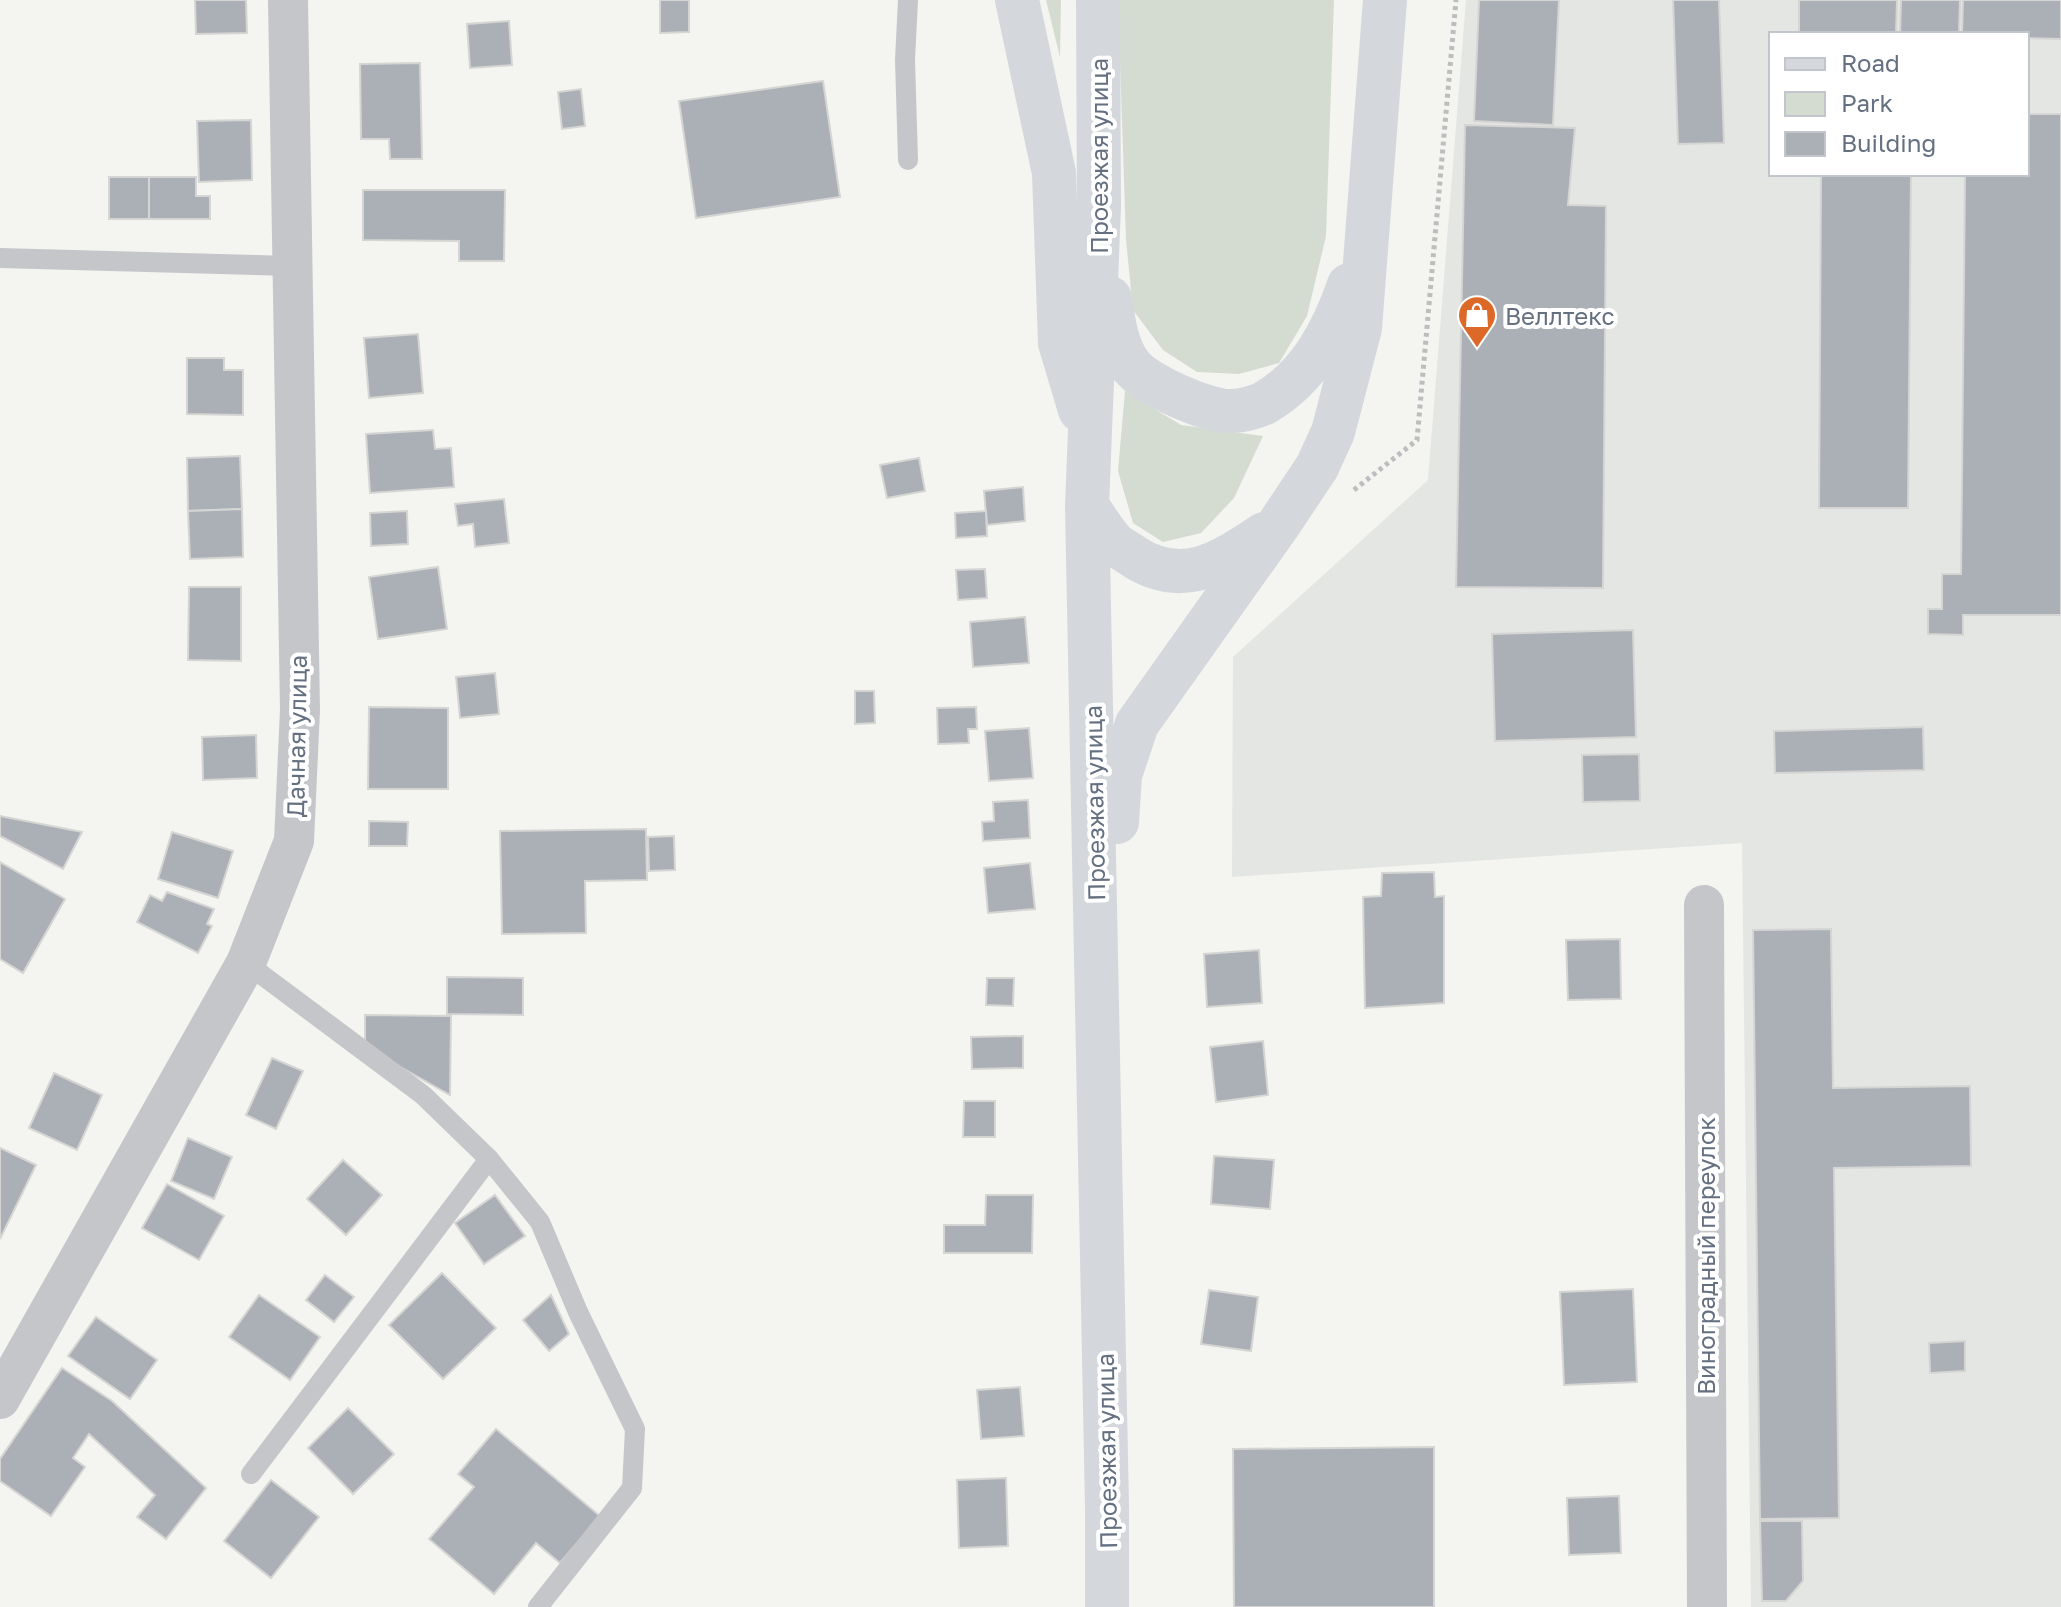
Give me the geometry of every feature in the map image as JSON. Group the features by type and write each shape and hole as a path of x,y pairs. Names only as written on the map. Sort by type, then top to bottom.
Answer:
{"main road":[{"path":"1017,0 1054,173 1060,343 1091,445"},
{"name":"Проезжая улица","path":"1098,0 1099,206 1087,506 1097,917 1107,1607"},
{"path":"1097,917 1116,830 1120,775 1137,724 1279,524 1317,467 1333,432 1360,328 1385,0"},
{"path":"1099,206 1115,327 1131,367 1177,396 1230,411 1264,404 1300,378 1338,315 1369,230"},
{"path":"1087,506 1114,543 1144,564 1178,573 1198,570 1227,559 1279,524"}],"street":[{"name":"Дачная улица","path":"0,1399 246,963 294,841 300,710 288,0"},
{"name":"Виноградный переулок","path":"1704,905 1707,1607"}],"lane":[{"path":"908,0 905,60 908,160"},
{"path":"0,258 293,266"},
{"path":"246,963 423,1095 489,1159 540,1222 578,1312 635,1429 632,1488 538,1607"},
{"path":"251,1474 489,1159"}],"path":[{"path":"1344,498 1417,440 1456,0"}],"shaded area":[{"path":"1466,0 2061,0 2061,1607 1751,1607 1742,843 1232,877 1233,657 1428,480"}],"green space":[{"path":"1046,0 1061,0 1060,57"},
{"path":"1118,0 1334,0 1326,236 1307,316 1279,363 1239,374 1197,372 1163,350 1133,310 1126,240"},
{"path":"1125,391 1181,425 1263,436 1234,498 1201,533 1163,542 1133,523 1118,471"}],"building":[{"path":"195,0 246,0 247,33 196,34"},
{"path":"660,0 689,0 689,32 660,33"},
{"path":"1479,0 1559,0 1553,125 1474,121"},
{"path":"1673,0 1719,0 1724,143 1678,144"},
{"path":"1799,0 1897,0 1896,32 1799,32"},
{"path":"1901,0 1960,0 1959,32 1900,32"},
{"path":"1963,0 2061,0 2061,39 2029,38 2029,32 1962,32"},
{"path":"509,21 512,65 470,68 467,24"},
{"path":"420,63 422,159 390,159 389,139 361,139 360,64"},
{"path":"823,81 840,197 696,218 679,101"},
{"path":"581,89 585,126 562,129 558,92"},
{"path":"2029,114 2061,114 2061,615 1963,615 1963,635 1928,634 1928,609 1942,609 1942,574 1961,574 1965,176 2029,176"},
{"path":"251,120 252,180 199,182 197,121"},
{"path":"1465,125 1575,128 1568,205 1606,206 1603,588 1456,587"},
{"path":"1821,176 1911,176 1908,508 1819,508"},
{"path":"109,177 149,177 149,219 109,219"},
{"path":"149,177 196,177 196,196 210,196 210,219 149,219"},
{"path":"363,190 505,190 504,261 459,261 459,241 363,240"},
{"path":"418,334 423,393 369,398 364,338"},
{"path":"187,358 224,358 224,370 243,370 243,415 187,414"},
{"path":"433,430 435,449 451,448 454,487 370,493 366,434"},
{"path":"240,456 242,509 188,511 187,458"},
{"path":"919,458 925,491 887,498 880,465"},
{"path":"1023,487 1025,521 987,525 984,491"},
{"path":"504,499 509,543 475,547 473,524 458,526 455,504"},
{"path":"242,509 243,557 190,559 188,511"},
{"path":"407,511 408,544 371,546 370,513"},
{"path":"986,511 987,536 956,538 955,513"},
{"path":"438,567 447,629 378,639 369,577"},
{"path":"985,569 987,598 958,600 956,570"},
{"path":"189,587 241,587 241,661 188,660"},
{"path":"1025,617 1029,663 973,667 970,622"},
{"path":"1633,630 1636,737 1495,741 1492,634"},
{"path":"495,673 499,714 460,718 456,677"},
{"path":"855,691 874,691 875,723 855,724"},
{"path":"369,707 448,708 448,789 368,789"},
{"path":"976,707 977,729 968,729 969,743 938,744 937,708"},
{"path":"1923,727 1924,770 1775,773 1774,731"},
{"path":"1029,728 1033,778 989,781 985,731"},
{"path":"256,735 257,778 203,780 202,737"},
{"path":"1639,754 1640,801 1583,802 1582,755"},
{"path":"1028,800 1030,838 983,841 982,822 994,821 993,802"},
{"path":"0,816 82,832 63,869 0,836"},
{"path":"369,821 408,822 407,846 369,846"},
{"path":"646,829 647,880 585,881 586,933 502,934 500,831"},
{"path":"172,832 233,851 218,898 158,879"},
{"path":"674,836 675,870 649,871 648,837"},
{"path":"0,862 65,899 23,973 0,959"},
{"path":"1030,863 1035,909 988,913 984,868"},
{"path":"1434,872 1435,897 1444,896 1444,1003 1365,1008 1363,897 1381,896 1382,873"},
{"path":"167,892 214,909 207,924 212,926 198,953 137,922 150,895 162,901"},
{"path":"1831,929 1833,1088 1970,1086 1971,1166 1834,1168 1839,1518 1760,1519 1753,930"},
{"path":"1620,939 1621,999 1568,1000 1566,940"},
{"path":"1259,950 1262,1003 1207,1007 1204,954"},
{"path":"447,977 523,978 523,1015 447,1014"},
{"path":"987,978 1014,978 1013,1006 986,1005"},
{"path":"365,1015 451,1016 450,1095 365,1047"},
{"path":"1023,1036 1023,1068 972,1069 971,1037"},
{"path":"1263,1041 1268,1095 1216,1102 1210,1047"},
{"path":"272,1058 303,1071 276,1129 246,1115"},
{"path":"54,1073 102,1095 77,1150 29,1128"},
{"path":"964,1101 995,1101 995,1137 963,1137"},
{"path":"188,1138 232,1157 214,1199 171,1181"},
{"path":"0,1148 36,1165 0,1239"},
{"path":"1214,1156 1274,1160 1270,1209 1211,1204"},
{"path":"343,1160 382,1195 346,1235 307,1199"},
{"path":"167,1184 224,1216 199,1260 142,1228"},
{"path":"495,1195 525,1236 484,1264 455,1223"},
{"path":"986,1195 1033,1195 1032,1253 944,1253 944,1225 985,1225"},
{"path":"442,1273 496,1328 443,1379 389,1325"},
{"path":"325,1275 354,1297 334,1322 306,1300"},
{"path":"1633,1289 1637,1382 1564,1385 1560,1292"},
{"path":"1209,1290 1258,1297 1251,1351 1201,1344"},
{"path":"259,1295 320,1337 290,1380 229,1337"},
{"path":"551,1295 569,1334 549,1351 523,1320"},
{"path":"96,1317 157,1360 130,1399 68,1356"},
{"path":"1965,1341 1965,1371 1930,1373 1929,1343"},
{"path":"62,1368 112,1401 206,1488 166,1539 137,1517 155,1495 89,1434 73,1458 85,1467 51,1516 0,1481 0,1459"},
{"path":"1020,1387 1024,1436 981,1439 977,1390"},
{"path":"348,1408 394,1454 353,1494 308,1448"},
{"path":"496,1429 600,1516 560,1563 536,1543 494,1594 429,1539 474,1487 458,1474"},
{"path":"1434,1447 1434,1607 1234,1607 1233,1449"},
{"path":"1006,1478 1008,1546 959,1548 957,1480"},
{"path":"271,1480 319,1517 271,1578 224,1541"},
{"path":"1619,1496 1621,1553 1569,1555 1567,1498"},
{"path":"1760,1521 1802,1521 1803,1581 1786,1601 1762,1601"}],"place":[{"name":"Веллтекс","path":"1477,349"}]}
